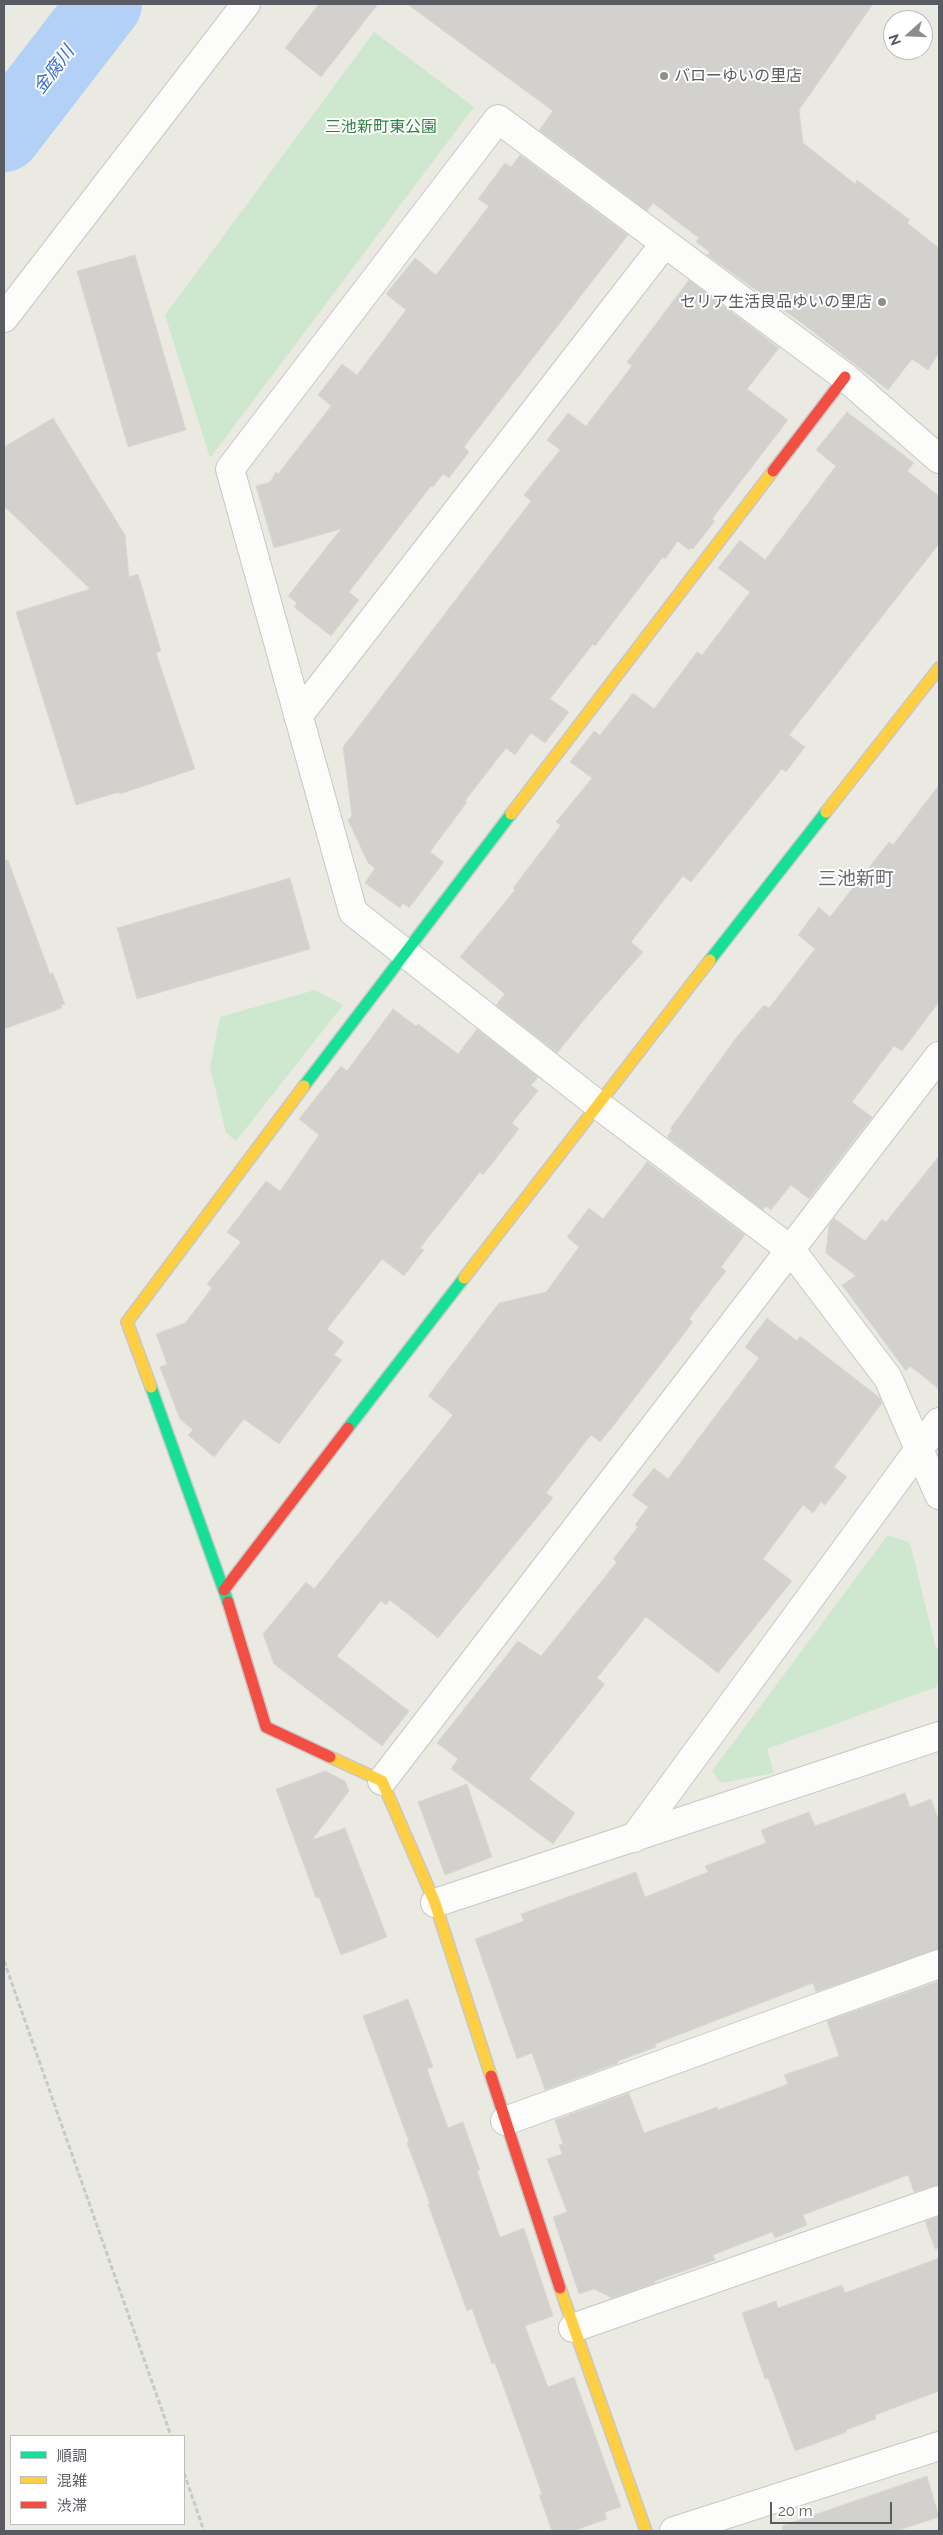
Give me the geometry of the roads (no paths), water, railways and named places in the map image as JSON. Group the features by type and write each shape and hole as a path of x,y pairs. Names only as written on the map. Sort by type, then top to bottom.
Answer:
{"street":[{"path":"4,318 246,4"},
{"path":"939,459 845,377 498,119 230,469 353,912 597,1104 790,1250 888,1378 920,1447 939,1495"},
{"path":"298,716 665,243"},
{"path":"646,2531 573,2328 435,1903 382,1781 266,1727 224,1590 127,1322 404,953 845,377"},
{"path":"224,1590 597,1104 939,668"},
{"path":"382,1781 939,1056"},
{"path":"634,1838 939,1422"},
{"path":"435,1903 939,1736"},
{"path":"505,2121 939,1964"},
{"path":"573,2328 939,2200"},
{"path":"674,2531 939,2446"}],"waterway":[{"name":"金腐川","path":"4,135 105,4"}],"place":[{"name":"バローゆいの里店","path":"664,76"},
{"name":"セリア生活良品ゆいの里店","path":"882,302"}],"district":[{"name":"三池新町","path":"856,879"}],"park label":[{"name":"三池新町東公園","path":"381,127"}]}
